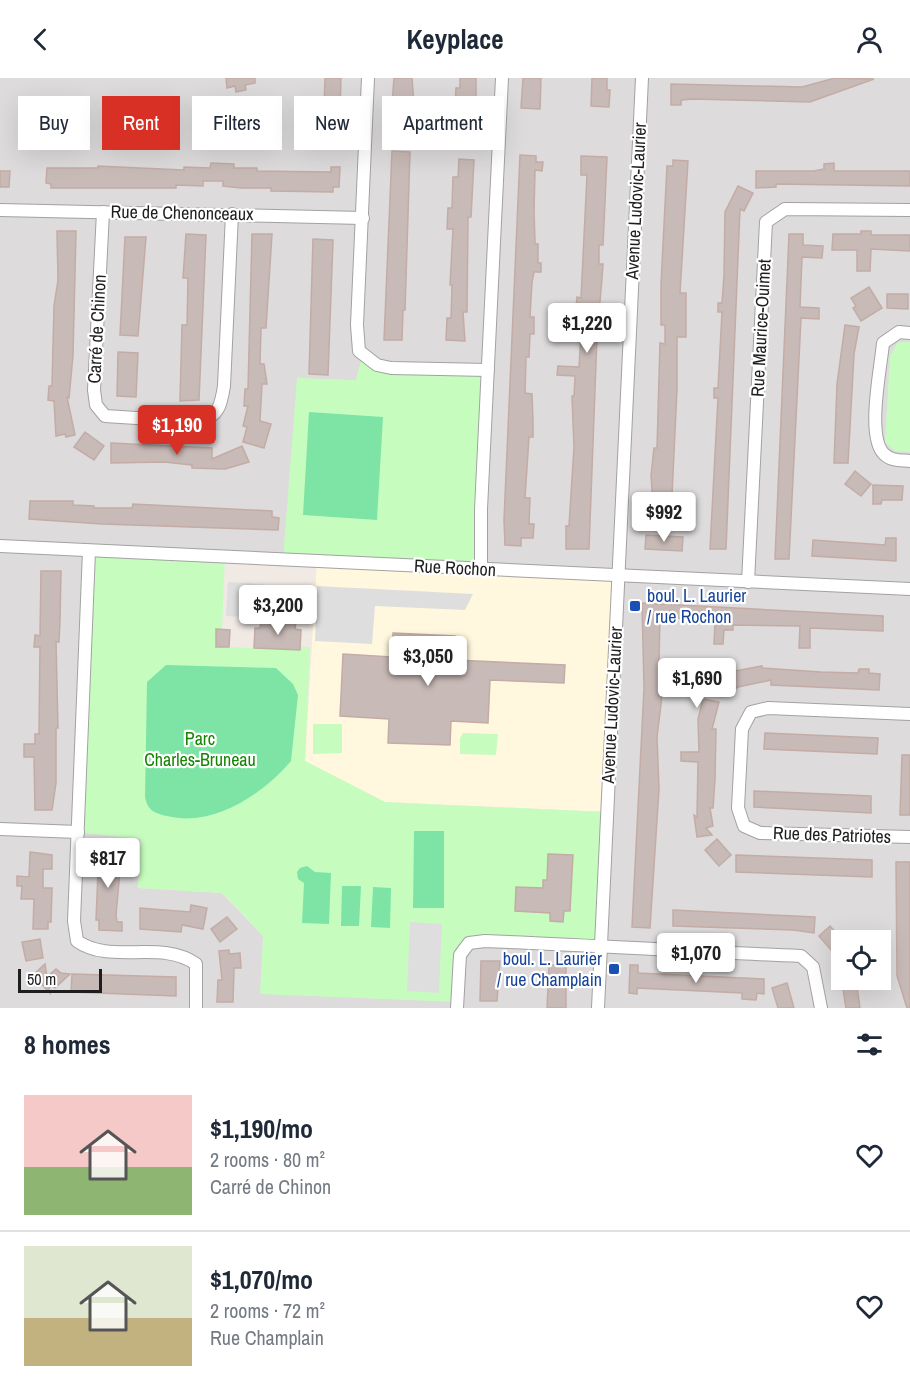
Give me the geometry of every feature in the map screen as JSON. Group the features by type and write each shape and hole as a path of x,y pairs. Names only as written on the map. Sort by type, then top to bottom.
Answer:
{"street":[{"path":"368,78 357,325 359,351 377,365 391,368 488,370"},
{"path":"481,570 481,509 502,78"},
{"name":"Avenue Ludovic-Laurier","path":"598,1008 642,78"},
{"name":"Rue Maurice-Ouimet","path":"748,582 766,222 785,209 910,210"},
{"name":"Rue de Chenonceaux","path":"0,210 363,218"},
{"name":"Carré de Chinon","path":"103,212 94,390 96,405 105,416 199,422 211,419 220,409 224,386 232,214"},
{"path":"910,333 899,332 883,343 875,435 881,452 890,459 910,461"},
{"name":"Rue Rochon","path":"0,546 910,589"},
{"path":"88,551 74,921 77,941 90,950 182,954 195,964 196,1008"},
{"name":"Rue des Patriotes","path":"910,714 768,708 751,712 742,729 738,808 744,826 760,833 910,837"},
{"path":"0,829 78,832"},
{"path":"457,1008 460,955 468,943 485,941 602,945 654,951 801,956 813,967 821,1008"}],"shaded area":[{"path":"0,78 910,78 910,1008 0,1008","holes":["363,355 393,369 479,570 616,638 601,945 469,943 261,993 263,936 222,893 138,888 141,839 78,832 225,557 283,559 356,380"]},
{"path":"317,561 618,576 607,812 385,802 305,761"},
{"path":"228,582 303,587 303,596 315,597 314,621 226,616"},
{"path":"317,586 473,594 465,610 375,606 372,644 315,641"},
{"path":"410,922 442,924 439,993 407,991"}],"green space":[{"path":"898,342 910,342 910,452 895,451 885,442 890,356"},
{"path":"363,354 376,364 485,370 479,570 283,559 297,378 356,380"},
{"path":"309,412 383,417 377,520 303,515"},
{"name":"Parc Charles-Bruneau","path":"89,551 225,557 222,629 230,630 229,647 299,650 300,647 310,647 305,761 385,802 607,812 601,945 469,943 457,1002 260,994 263,936 223,893 138,888 141,839 78,832"},
{"path":"166,665 276,668 293,684 298,695 291,761 252,796 219,813 184,818 152,811 145,797 147,682"},
{"path":"313,724 342,724 342,753 313,754"},
{"path":"463,733 498,734 496,755 460,754 460,738"},
{"path":"414,831 444,831 444,908 413,908"},
{"path":"307,866 315,872 331,873 329,924 302,923 304,883 298,879 297,872 300,868"},
{"path":"342,886 361,886 359,926 341,926"},
{"path":"373,887 391,888 390,928 371,927"}],"building":[{"path":"226,78 255,78 255,83 245,85 246,90 236,92 235,86 227,88"},
{"path":"325,78 341,78 340,96 324,96"},
{"path":"394,78 412,78 413,96 393,96"},
{"path":"460,78 476,78 476,96 456,96 456,88 460,88"},
{"path":"523,78 541,78 540,109 521,108"},
{"path":"592,78 607,78 607,90 610,90 609,107 591,106"},
{"path":"835,78 874,79 810,102 693,99 681,100 681,105 671,105 671,84 802,87"},
{"path":"392,151 410,152 402,340 384,340"},
{"path":"520,155 536,156 536,162 543,162 542,171 535,170 535,244 538,244 538,263 541,263 541,272 534,272 532,282 530,317 534,317 534,334 530,334 529,357 526,357 525,393 532,394 533,437 529,437 525,498 530,498 529,524 534,524 533,538 521,538 521,546 505,545 504,520"},
{"path":"581,156 607,157 603,245 599,245 599,264 603,264 597,336 589,549 566,549 574,447 572,396 574,396 575,376 557,375 558,366 579,367 581,336 575,336 575,319 577,297 581,298 587,175 581,175"},
{"path":"459,159 474,160 471,217 468,217 467,312 463,312 465,341 446,340 447,318 451,318 453,229 447,229 448,208 452,208 453,177 458,177"},
{"path":"673,160 688,161 680,293 686,293 686,337 677,337 671,516 654,515 651,476 654,448 657,448 660,343 665,344 665,325 661,325 661,284 667,166 673,166"},
{"path":"211,163 234,164 234,168 257,168 257,171 331,172 331,167 340,167 339,187 333,187 333,192 241,188 223,186 223,181 203,181 203,186 176,185 176,188 51,188 51,184 46,183 47,168 98,168 98,166 184,170 184,167 210,168"},
{"path":"834,163 834,171 910,171 910,186 776,184 776,187 756,188 756,171 814,171 824,169 824,164"},
{"path":"0,171 10,171 9,187 0,187"},
{"path":"738,186 753,193 744,211 740,209 726,549 710,549 718,398 714,398 714,388 718,388 722,312 718,312 718,303 722,303 725,212"},
{"path":"57,231 76,231 73,355 69,398 67,397 75,435 66,437 65,434 56,436 54,401 48,400 49,386 52,386 54,306 58,280"},
{"path":"861,231 871,231 871,235 910,235 910,251 871,249 870,271 857,271 857,250 832,250 833,234 861,234"},
{"path":"186,234 206,235 199,400 180,401 182,325 187,325 188,278 183,278"},
{"path":"252,234 272,234 266,328 261,328 260,364 264,364 267,384 262,384 260,421 271,424 264,448 243,442 247,427 243,426 248,406 244,406 245,389 248,389"},
{"path":"789,234 803,234 803,245 823,246 822,258 802,257 800,307 819,308 819,319 801,318 789,559 775,559"},
{"path":"125,237 146,237 138,336 120,335"},
{"path":"313,239 333,240 328,375 309,374"},
{"path":"869,287 882,308 861,321 853,308 856,306 851,298"},
{"path":"887,294 908,294 908,309 887,308"},
{"path":"845,325 859,327 854,354 848,463 834,463 837,384"},
{"path":"118,352 138,353 136,397 117,396"},
{"path":"85,432 104,446 94,460 74,447"},
{"path":"111,443 212,448 212,459 242,446 249,462 225,469 192,468 192,465 164,462 111,463"},
{"path":"855,471 871,484 861,496 845,484"},
{"path":"873,485 903,486 902,500 882,500 881,504 873,504"},
{"path":"30,501 73,501 73,505 94,506 94,508 132,508 133,504 272,511 272,517 279,518 278,530 29,519"},
{"path":"646,535 683,537 682,551 645,549"},
{"path":"886,538 896,538 896,561 812,556 813,540 885,545"},
{"path":"41,571 61,571 59,642 56,642 58,728 56,728 56,783 52,810 35,810 34,757 24,757 24,744 35,744 35,734 39,734 40,647 34,647 35,635 40,636"},
{"path":"642,603 883,616 883,631 810,628 810,648 799,648 800,626 733,625 733,630 724,630 723,644 714,644 715,623 691,623 691,619 660,617 659,660 663,660 663,688 657,737 659,789 650,928 632,927 644,688"},
{"path":"261,621 296,622 295,629 301,630 300,650 254,648 255,628 260,628"},
{"path":"216,629 230,630 229,647 216,647"},
{"path":"393,633 455,636 454,660 565,665 564,683 490,680 488,723 451,721 450,745 388,743 389,719 340,716 343,654 392,657"},
{"path":"762,666 762,668 821,672 858,673 859,669 869,669 869,673 880,674 879,690 771,685 771,680 738,687 722,697 713,684 730,672"},
{"path":"703,699 719,702 712,729 716,729 713,808 710,808 713,826 706,828 712,835 697,837 694,815 697,817 698,762 681,761 681,752 699,752 698,719"},
{"path":"765,733 878,738 877,754 764,749"},
{"path":"902,755 910,755 910,815 900,815"},
{"path":"754,791 871,796 871,813 754,807"},
{"path":"717,839 731,855 719,866 705,850"},
{"path":"99,848 122,848 116,915 117,922 122,922 122,931 99,930 99,920 96,920"},
{"path":"30,852 52,855 52,869 43,869 43,888 52,888 51,922 48,922 48,929 33,929 34,899 21,899 22,886 17,886 17,876 29,877"},
{"path":"548,854 573,855 570,911 564,911 563,922 550,921 550,913 515,911 516,887 543,888 543,880 547,880"},
{"path":"736,855 872,860 872,877 736,872"},
{"path":"896,862 910,862 910,1008 907,1008 897,976"},
{"path":"191,905 207,908 203,929 182,925 181,932 140,929 140,908 190,912"},
{"path":"673,910 815,917 814,933 793,930 673,926"},
{"path":"227,917 237,929 220,942 211,929"},
{"path":"830,926 834,930 831,930 831,950 819,936"},
{"path":"40,939 43,958 26,961 22,942"},
{"path":"229,950 229,954 240,953 241,968 234,968 233,1002 217,1002 218,980 222,980 219,951"},
{"path":"481,961 500,961 497,1001 480,1001"},
{"path":"45,964 47,977 56,969 61,973 70,974 55,988 52,985 49,988 50,993 33,975"},
{"path":"549,965 566,965 566,1008 547,1008"},
{"path":"630,965 638,965 638,973 764,979 764,994 757,993 756,1000 742,999 742,993 637,988 637,994 629,993"},
{"path":"72,974 176,977 176,996 71,992"},
{"path":"787,983 794,1008 778,1008 772,988"},
{"path":"843,990 857,990 860,1008 846,1008"}],"place":[{"name":"boul. L. Laurier / rue Rochon","path":"635,606"},
{"name":"boul. L. Laurier / rue Champlain","path":"614,969"}]}
